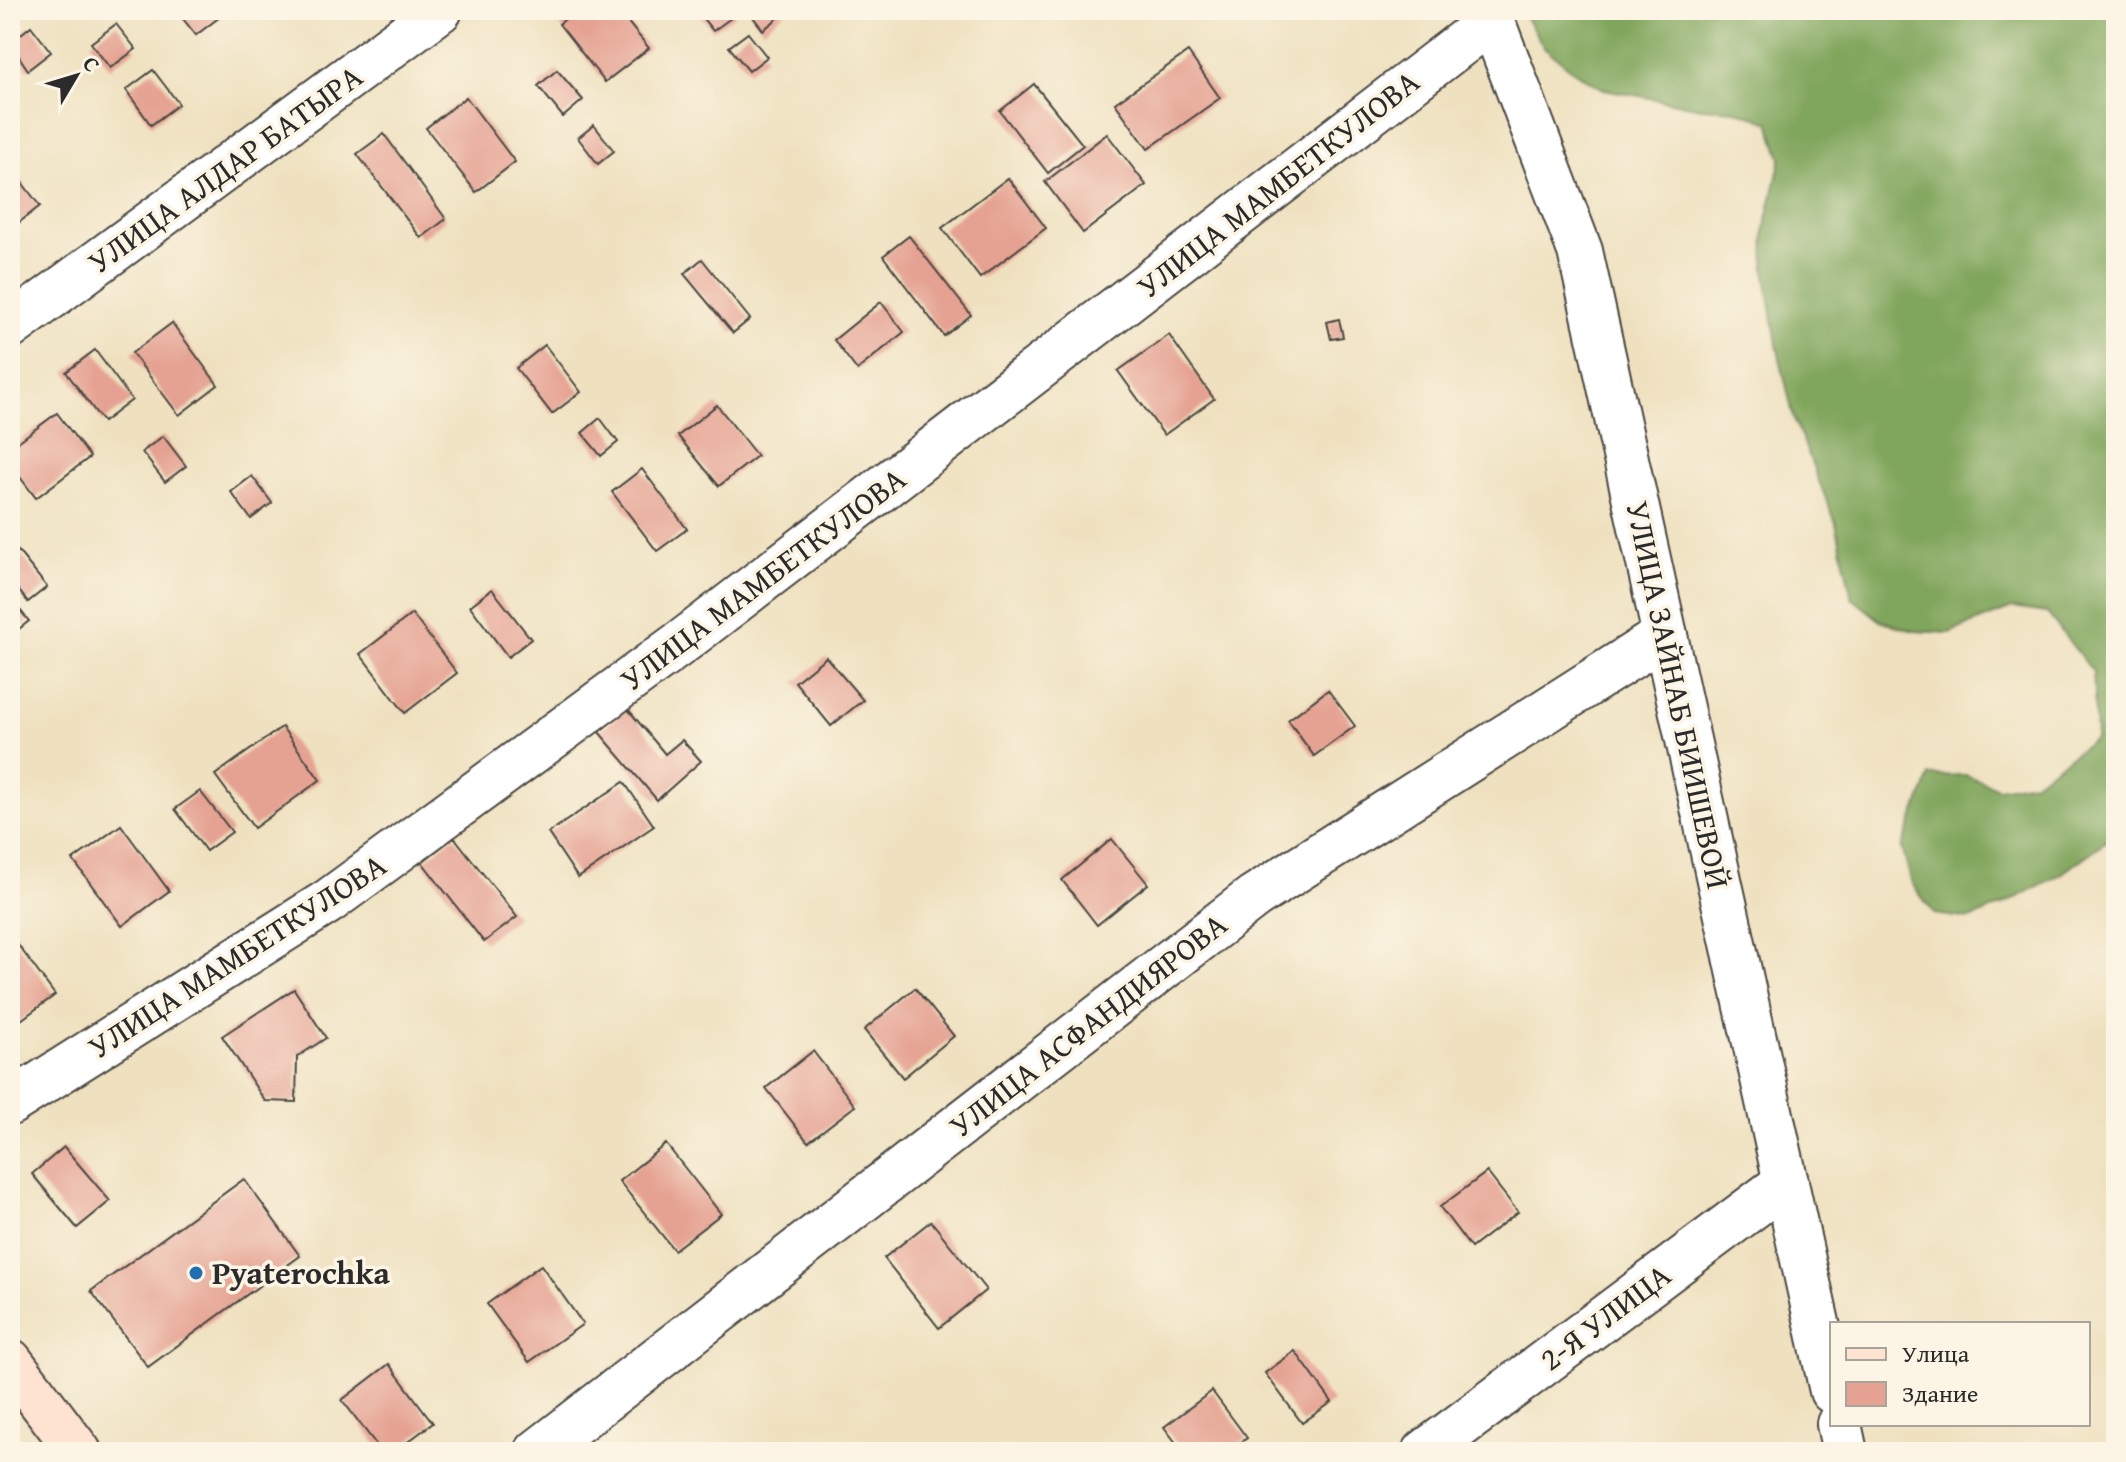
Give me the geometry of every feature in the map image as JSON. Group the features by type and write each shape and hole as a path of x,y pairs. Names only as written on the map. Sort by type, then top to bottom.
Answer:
{"main road":[{"path":"10,1361 79,1452"}],"street":[{"name":"УЛИЦА АЛДАР БАТЫРА","path":"10,327 440,10"},
{"name":"УЛИЦА ЗАЙНАБ БИИШЕВОЙ","path":"1490,15 1580,251 1830,1382"},
{"name":"УЛИЦА МАМБЕТКУЛОВА","path":"10,1103 329,901 686,639 1490,15"},
{"name":"УЛИЦА АСФАНДИЯРОВА","path":"537,1452 1254,897 1665,635"},
{"name":"2-Я УЛИЦА","path":"1425,1452 1786,1182"},
{"path":"1839,1426 1845,1452"}],"green space":[{"path":"1521,10 2116,10 2116,834 2061,874 1970,919 1935,914 1912,884 1902,847 1930,776 1966,775 1998,788 2034,782 2096,738 2093,672 2047,613 2012,608 1949,633 1914,631 1881,621 1852,598 1836,524 1794,419 1777,345 1765,270 1764,232 1781,159 1769,122 1735,110 1701,108 1604,89 1573,71 1544,47"}],"building":[{"path":"176,10 229,10 196,35"},
{"path":"577,10 618,10 649,48 605,82 559,24"},
{"path":"696,10 731,10 735,15 713,31"},
{"path":"753,10 788,10 763,30 750,13"},
{"path":"116,24 136,49 110,68 91,43"},
{"path":"31,26 51,52 28,70 10,43"},
{"path":"748,33 767,57 749,71 729,47"},
{"path":"1188,52 1220,98 1148,149 1115,103"},
{"path":"153,70 179,104 151,125 126,90"},
{"path":"557,70 583,100 563,117 538,86"},
{"path":"1034,84 1083,145 1048,173 1000,111"},
{"path":"466,97 515,162 476,192 426,128"},
{"path":"594,125 614,151 598,164 578,138"},
{"path":"384,134 446,219 421,238 357,154"},
{"path":"1107,134 1146,185 1083,233 1045,182"},
{"path":"10,167 40,206 12,228 10,225"},
{"path":"1008,178 1046,228 980,278 942,228"},
{"path":"909,236 971,315 944,336 883,256"},
{"path":"702,259 750,319 733,333 684,274"},
{"path":"881,302 904,332 857,370 834,340"},
{"path":"1339,319 1343,337 1331,339 1327,322"},
{"path":"172,323 218,385 179,415 132,353"},
{"path":"1169,335 1214,399 1164,435 1118,371"},
{"path":"545,345 581,392 552,414 516,368"},
{"path":"95,350 132,400 103,422 66,372"},
{"path":"717,405 757,456 719,486 678,436"},
{"path":"57,413 90,457 36,498 10,464 10,448"},
{"path":"600,418 618,442 601,456 582,433"},
{"path":"163,436 186,466 165,482 142,452"},
{"path":"642,469 687,529 657,551 612,492"},
{"path":"252,476 272,503 251,519 231,492"},
{"path":"18,551 47,587 28,602 10,580 10,558"},
{"path":"492,589 531,639 508,657 470,606"},
{"path":"10,598 29,621 10,636"},
{"path":"412,614 457,673 405,713 360,654"},
{"path":"826,657 863,700 831,726 795,682"},
{"path":"1328,690 1355,726 1314,756 1288,720"},
{"path":"627,708 665,754 682,740 701,761 657,800 599,732"},
{"path":"282,727 320,780 254,828 215,775"},
{"path":"624,782 654,826 578,878 548,833"},
{"path":"200,791 232,832 206,851 175,809"},
{"path":"121,825 169,891 122,926 73,860"},
{"path":"454,837 517,917 484,942 422,862"},
{"path":"1112,839 1148,884 1097,925 1062,880"},
{"path":"10,934 55,995 10,1028"},
{"path":"915,988 954,1036 903,1078 864,1030"},
{"path":"294,989 326,1038 297,1057 296,1102 265,1101 222,1036"},
{"path":"813,1051 855,1106 808,1142 766,1088"},
{"path":"666,1144 721,1214 674,1250 619,1181"},
{"path":"64,1147 110,1201 77,1228 32,1174"},
{"path":"1487,1172 1518,1212 1471,1248 1440,1207"},
{"name":"Pyaterochka","path":"244,1179 300,1256 148,1367 91,1291"},
{"path":"931,1221 986,1290 939,1328 884,1258"},
{"path":"541,1265 583,1324 529,1362 487,1304"},
{"path":"1295,1351 1332,1402 1302,1423 1265,1373"},
{"path":"389,1364 433,1423 394,1452 382,1452 342,1400"},
{"path":"1212,1391 1247,1438 1228,1452 1183,1452 1164,1427"}],"place":[{"name":"Pyaterochka","path":"196,1273"}]}
